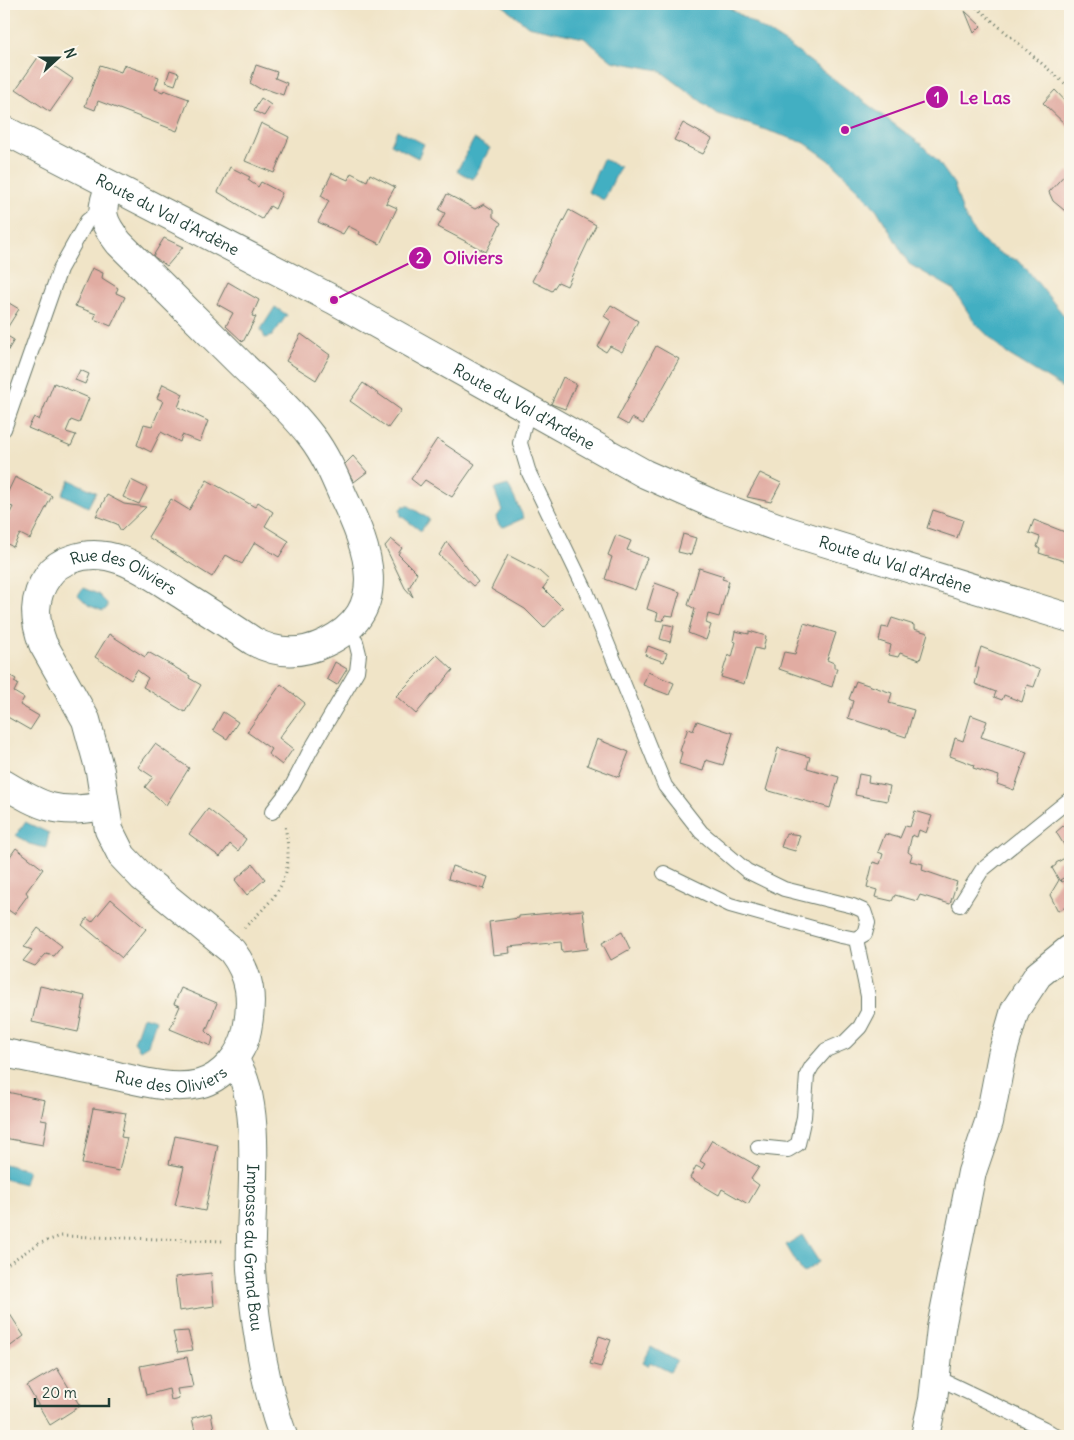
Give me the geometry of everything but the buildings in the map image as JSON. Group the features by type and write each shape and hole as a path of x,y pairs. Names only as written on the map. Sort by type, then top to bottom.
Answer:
{"street":[{"name":"Route du Val d'Ardène","path":"4,130 106,196 334,300 645,474 713,504 870,558 956,582 1070,618"},
{"name":"Rue des Oliviers","path":"4,1053 169,1086 200,1084 212,1078 234,1060 242,1047 246,1034 250,990 242,965 226,946 144,878 127,861 109,830 100,771 86,720 43,644 36,618 36,602 41,587 57,566 85,554 97,554 126,561 267,649 282,651 302,650 334,638 346,628 362,609 370,568 352,514 322,452 286,408 119,243 104,220 106,196"},
{"path":"4,784 51,809 72,810 104,806"},
{"path":"925,1436 936,1378 941,1328 972,1172 989,1122 1002,1055 1015,1010 1038,975 1070,949"},
{"name":"Impasse du Grand Bau","path":"234,1060 243,1075 251,1119 251,1271 261,1354 268,1386 283,1436"}],"lane":[{"path":"4,429 60,269 87,221 106,196"},
{"path":"530,411 520,443 529,473 582,582 665,786 701,832 747,871 784,888 853,906 864,911 868,923 865,934 856,939 730,904 664,873"},
{"path":"275,809 292,786 310,751 357,671 359,654 356,642 346,628"},
{"path":"960,905 982,870 1070,799"},
{"path":"758,1147 788,1150 798,1144 804,1118 808,1075 812,1066 826,1050 845,1042 860,1027 868,1012 868,996 856,939"},
{"path":"936,1378 1043,1428 1056,1436"}],"path":[{"path":"973,4 1070,88"},
{"path":"226,946 267,906 282,888 287,869 288,840 283,815 275,809"},
{"path":"4,1266 38,1244 61,1236 251,1242"}],"water":[{"path":"501,4 723,4 788,45 922,145 937,160 954,184 963,213 974,232 987,245 1005,256 1020,261 1070,323 1070,392 1006,353 975,323 953,289 909,264 877,210 829,160 805,143 718,114 659,70 612,61 584,38 528,26"},
{"path":"397,130 424,144 418,158 391,144"},
{"path":"474,139 490,148 473,179 457,171"},
{"path":"603,159 620,167 604,200 588,192"},
{"path":"275,307 287,315 272,336 265,338 261,329"},
{"path":"70,480 96,492 88,507 62,494"},
{"path":"508,485 524,518 504,527 499,525 496,518 502,510 494,489"},
{"path":"403,506 409,506 429,519 421,531 401,516 400,509"},
{"path":"83,588 98,594 107,603 107,608 103,611 88,605 78,595"},
{"path":"25,822 49,833 46,848 29,844 16,835"},
{"path":"143,1016 156,1020 148,1045 140,1050 134,1042"},
{"path":"4,1164 28,1170 24,1184 4,1179"},
{"path":"802,1235 819,1262 803,1273 786,1245"},
{"path":"651,1347 677,1361 670,1372 650,1362 648,1366 643,1363"}],"place":[{"name":"Le Las","path":"845,130"},
{"name":"Oliviers","path":"334,300"}]}
